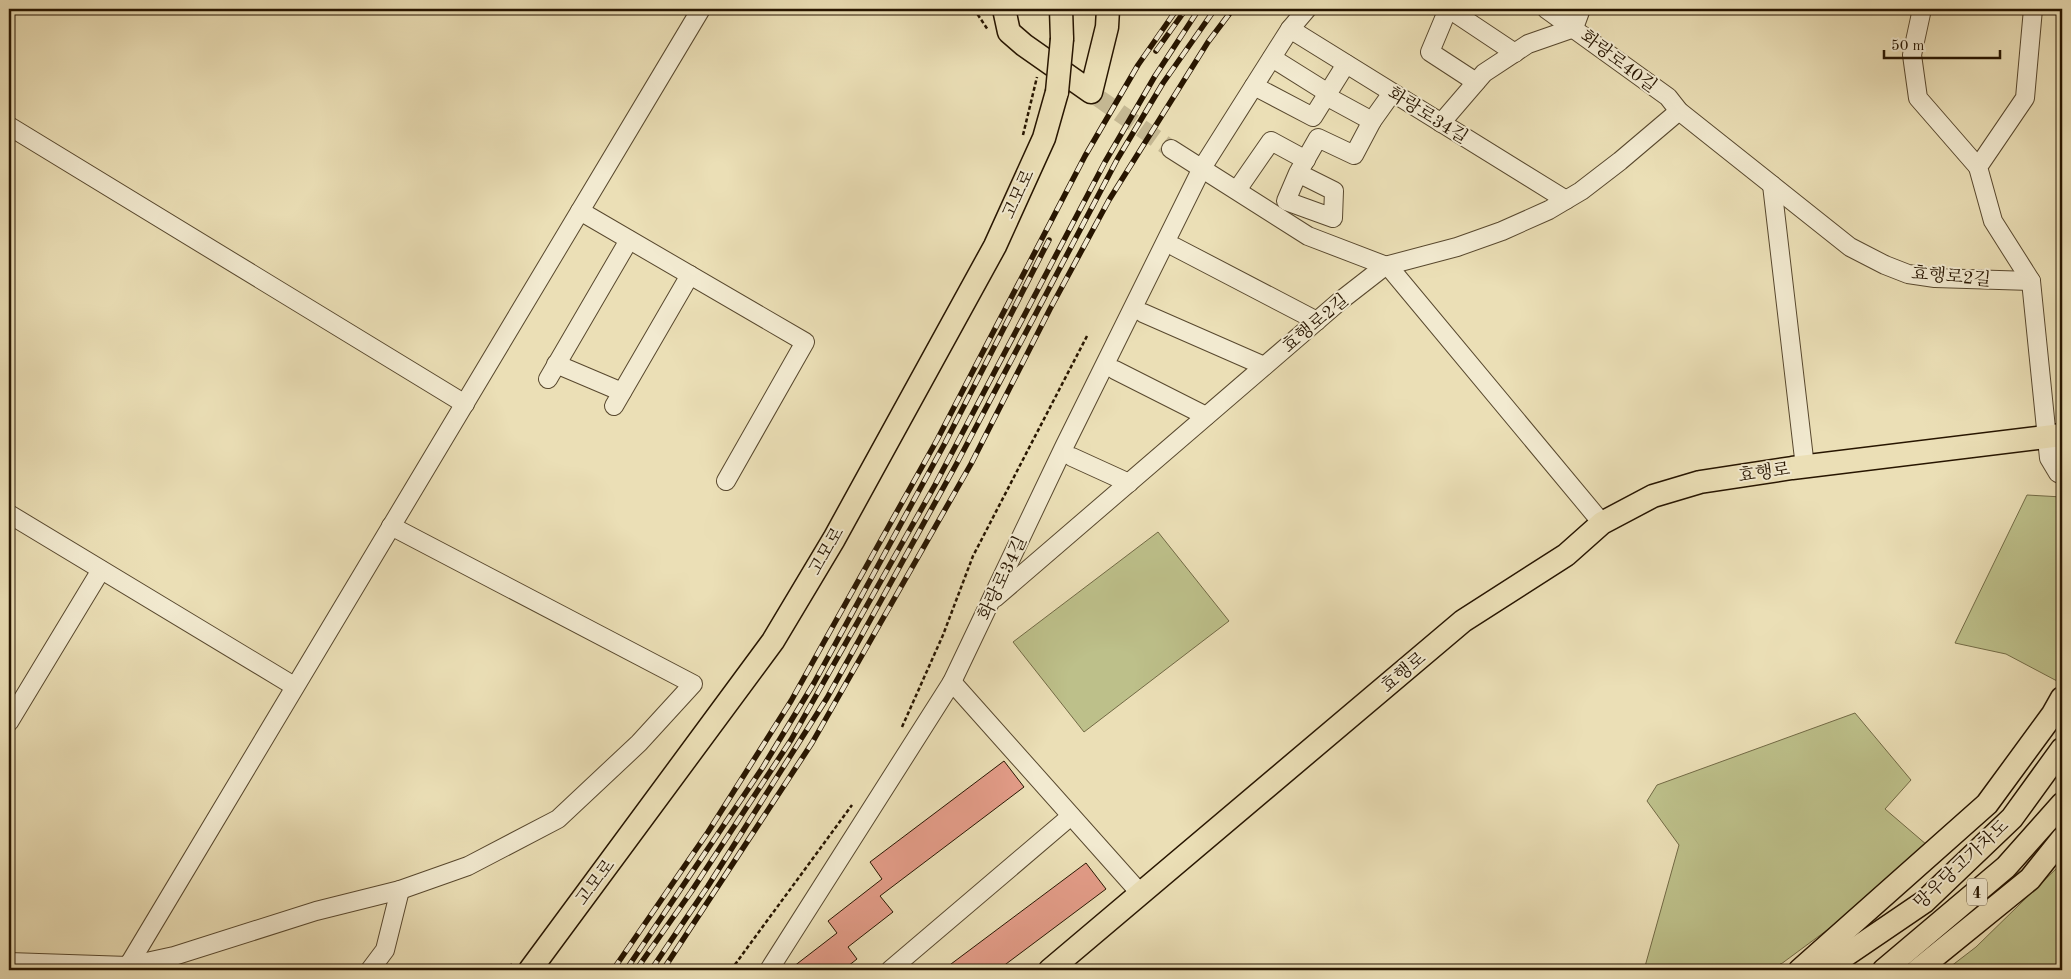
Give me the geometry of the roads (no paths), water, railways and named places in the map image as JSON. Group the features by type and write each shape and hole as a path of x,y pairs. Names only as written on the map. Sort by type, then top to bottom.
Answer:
{"main road":[{"path":"1004,9 1009,32 1024,46 1094,94 1107,27 1108,9"},
{"name":"고모로","path":"521,966 773,641 834,538 995,246 1044,138 1057,92 1062,39 1061,9"},
{"name":"효행로","path":"1050,970 1463,621 1566,555 1602,523 1654,496 1700,482 1806,466 2054,436"},
{"path":"1800,970 1987,804 2053,714 2062,698"},
{"name":"망우당고가차도","path":"1833,965 1924,902 2012,818 2062,750"},
{"name":"망우당고가차도","path":"1884,970 2006,867 2062,804"},
{"path":"1918,970 2030,879 2062,839"}],"street":[{"path":"128,966 700,9"},
{"name":"화랑로34길","path":"769,970 952,682 1068,438 1202,168 1290,29 1307,9"},
{"path":"1476,82 1430,52 1448,9 1514,53"},
{"name":"화랑로40길","path":"1546,9 1574,28 1673,104"},
{"path":"1440,122 1484,73 1528,44 1574,28 1581,9"},
{"path":"1922,9 1912,55 1918,98 1978,167 1993,221 2031,281 2054,436 2049,458 2058,473 2062,475"},
{"path":"1978,167 2025,98 2033,9"},
{"name":"화랑로34길","path":"1290,29 1566,200"},
{"path":"1272,58 1372,122"},
{"path":"1254,86 1313,117 1346,64"},
{"path":"1237,190 1270,140 1302,167 1318,138 1354,155 1372,122 1392,93"},
{"name":"효행로2길","path":"991,602 1264,366 1385,266 1457,247 1502,231 1549,210 1581,191 1620,161 1673,104 1850,247 1885,265 1908,274 1935,278 2031,281"},
{"path":"9,126 465,404"},
{"path":"1171,149 1308,236 1389,267 1602,523"},
{"name":"효행로","path":"1772,185 1806,466"},
{"path":"580,211 805,342 726,481"},
{"path":"629,240 552,372 618,399 690,275"},
{"path":"1175,247 1317,321"},
{"path":"1143,313 1264,366"},
{"path":"1115,370 1206,416"},
{"path":"1072,457 1129,483"},
{"path":"9,514 294,686"},
{"path":"9,962 128,966 174,956 316,912 400,890 468,866 558,819 639,743 693,684 391,526"},
{"path":"9,722 101,570"},
{"path":"952,682 1141,894"},
{"path":"890,970 1071,816"},
{"path":"370,970 385,950 400,890"}],"tunnel":[{"path":"1097,97 1171,149"}],"railway":[{"path":"613,970 708,832 791,701 937,440 1085,156 1138,65 1177,9"},
{"path":"1156,51 1186,9"},
{"path":"636,970 691,892 791,740 935,485 1105,162 1155,76 1199,9"},
{"path":"651,970 708,886 827,698 957,463 1118,158 1163,83 1215,9"},
{"path":"663,970 812,743 971,464 1050,309 1109,200 1208,42 1233,9"},
{"path":"626,970 763,767 814,683 945,443 1049,240"}]}
